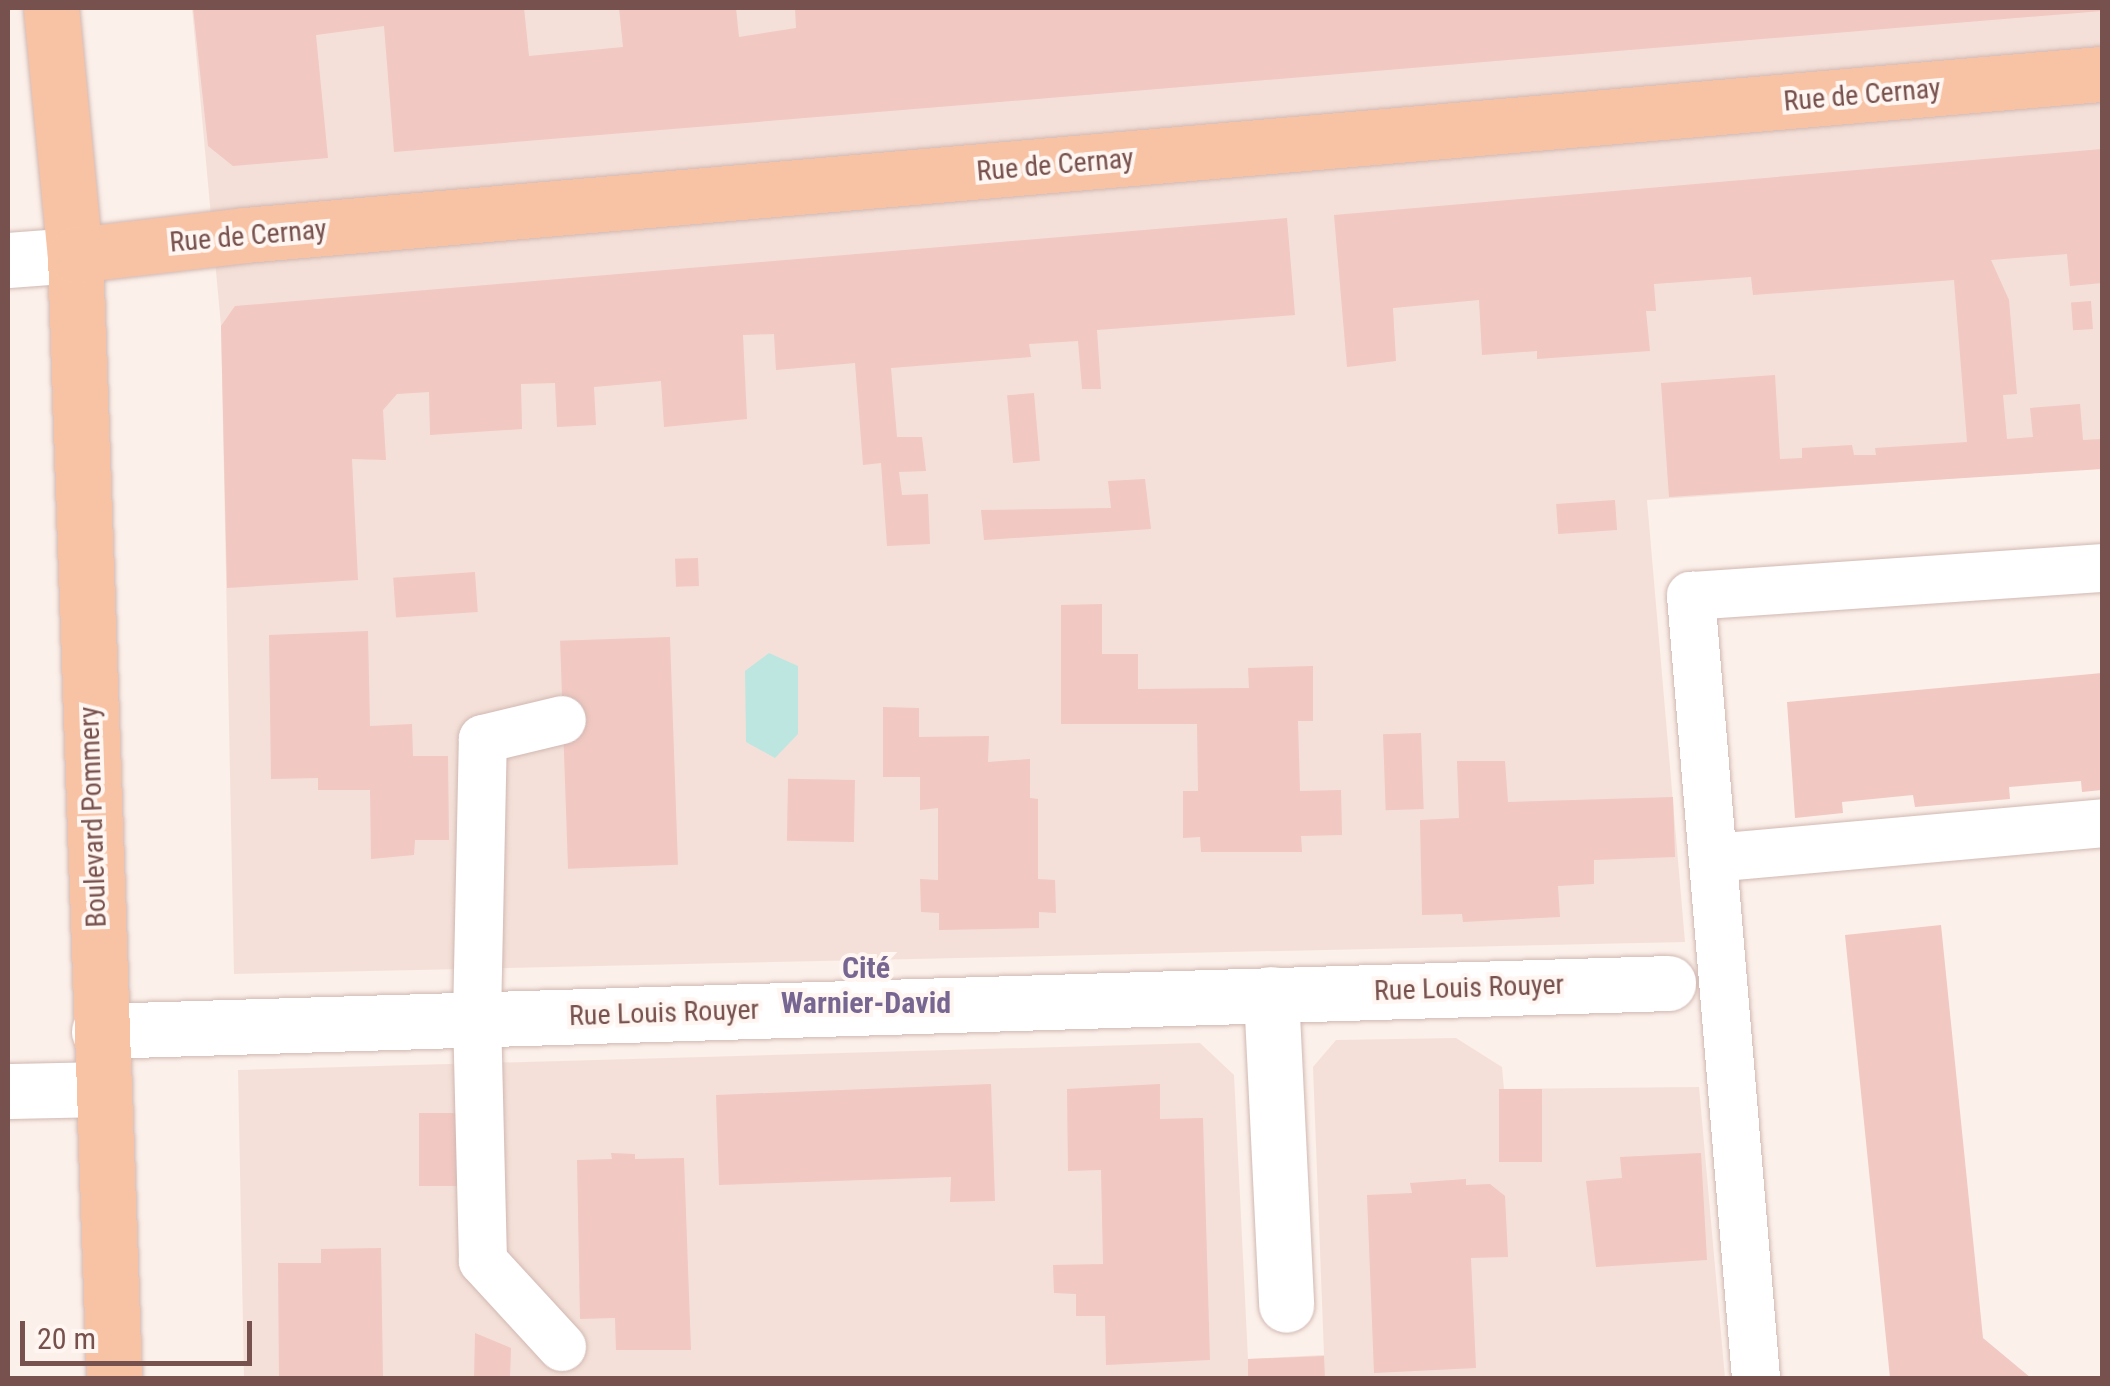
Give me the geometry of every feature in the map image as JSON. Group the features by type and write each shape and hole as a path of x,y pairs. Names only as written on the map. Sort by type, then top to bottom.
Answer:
{"main road":[{"name":"Boulevard Pommery","path":"50,8 75,254 114,1378"},
{"name":"Rue de Cernay","path":"75,254 245,235 2102,74"}],"street":[{"name":"Rue de Cernay","path":"8,260 75,254"},
{"name":"Rue Louis Rouyer","path":"99,1030 1668,983"},
{"path":"1271,994 1286,1306"},
{"path":"8,1091 101,1089"}],"lane":[{"path":"1756,1378 1692,596 2102,568"},
{"path":"562,720 483,740 477,1019 483,1261 562,1348"},
{"path":"1713,858 2102,824"}],"shaded area":[{"path":"192,8 2102,8 2102,468 1647,500 1685,942 234,974 221,326"},
{"path":"1456,1038 1502,1067 1504,1089 1699,1087 1725,1378 244,1378 238,1070 1200,1043 1234,1075 1248,1359 1324,1355 1313,1067 1336,1040"}],"water":[{"path":"769,653 798,666 798,734 775,758 746,742 745,671"}],"building":[{"path":"193,8 524,8 529,56 623,47 619,8 736,8 739,37 796,28 795,8 2102,11 394,152 384,26 316,35 328,158 233,166 208,146"},
{"path":"2102,149 2102,283 2070,286 2067,254 1991,260 2009,300 2017,394 2003,395 2007,439 2033,437 2030,408 2080,404 2083,440 2102,439 2102,469 1669,497 1661,383 1775,375 1780,459 1802,458 1802,448 1852,445 1854,455 1876,455 1875,448 1967,442 1954,280 1753,295 1751,277 1654,284 1656,311 1646,311 1650,351 1537,359 1537,351 1482,355 1479,300 1393,308 1396,361 1347,367 1334,215"},
{"path":"1287,218 1295,315 1097,330 1101,389 1082,389 1078,341 1029,344 1031,357 891,368 897,437 922,437 926,471 899,472 902,495 928,494 930,544 887,546 881,463 863,465 855,363 776,370 774,334 743,335 747,419 664,427 661,381 594,387 596,425 557,427 555,383 521,384 522,429 430,435 429,392 397,394 383,410 386,460 352,459 358,580 227,588 221,326 235,306"},
{"path":"2091,301 2093,329 2073,330 2071,302"},
{"path":"1034,393 1040,461 1013,463 1007,395"},
{"path":"1145,479 1151,529 984,540 981,510 1111,508 1108,481"},
{"path":"1615,500 1617,530 1558,534 1556,504"},
{"path":"698,558 699,586 676,587 675,559"},
{"path":"475,572 478,612 396,618 393,578"},
{"path":"1102,604 1102,654 1138,654 1138,689 1249,688 1248,668 1313,666 1313,721 1298,721 1300,791 1341,790 1342,835 1301,836 1302,852 1201,852 1200,837 1183,838 1183,791 1198,791 1197,724 1061,724 1061,605"},
{"path":"368,631 370,726 412,724 413,756 448,756 449,840 415,840 414,855 371,859 370,790 318,790 318,778 271,779 269,635"},
{"path":"670,637 678,865 568,869 560,641"},
{"path":"2102,673 2102,790 2082,792 2081,781 2009,787 2010,799 1915,807 1913,795 1842,802 1843,813 1795,818 1787,702"},
{"path":"883,707 919,708 919,737 989,736 988,762 1030,759 1030,798 1038,799 1038,879 1055,880 1056,913 1039,912 1039,928 939,930 939,913 921,912 920,879 938,880 938,808 920,810 920,777 883,777"},
{"path":"1421,733 1424,809 1386,810 1383,734"},
{"path":"1457,761 1505,761 1508,802 1673,797 1675,857 1594,860 1594,884 1558,886 1560,917 1463,922 1462,914 1422,915 1420,820 1459,818"},
{"path":"788,779 855,780 854,842 787,841"},
{"path":"1941,925 1983,1338 2031,1378 1890,1378 1845,935"},
{"path":"991,1084 995,1201 950,1202 951,1177 719,1185 716,1095"},
{"path":"1160,1084 1160,1119 1203,1118 1210,1360 1106,1365 1105,1316 1076,1316 1076,1294 1054,1293 1053,1265 1103,1264 1101,1170 1068,1171 1067,1089"},
{"path":"1499,1089 1542,1089 1542,1162 1499,1162"},
{"path":"419,1113 457,1113 457,1186 419,1186"},
{"path":"611,1153 635,1154 635,1159 684,1158 691,1350 616,1350 615,1318 580,1319 577,1160 612,1159"},
{"path":"1701,1153 1707,1260 1596,1267 1586,1181 1622,1178 1620,1157"},
{"path":"1466,1179 1466,1185 1490,1184 1505,1196 1508,1257 1471,1258 1476,1368 1374,1373 1367,1195 1412,1193 1410,1183"},
{"path":"381,1248 383,1378 279,1378 278,1263 321,1263 321,1249"},
{"path":"475,1333 511,1348 510,1378 474,1378"},
{"path":"1324,1356 1325,1378 1248,1378 1248,1359"}],"district":[{"name":"Cité Warnier-David","path":"866,985"}]}
